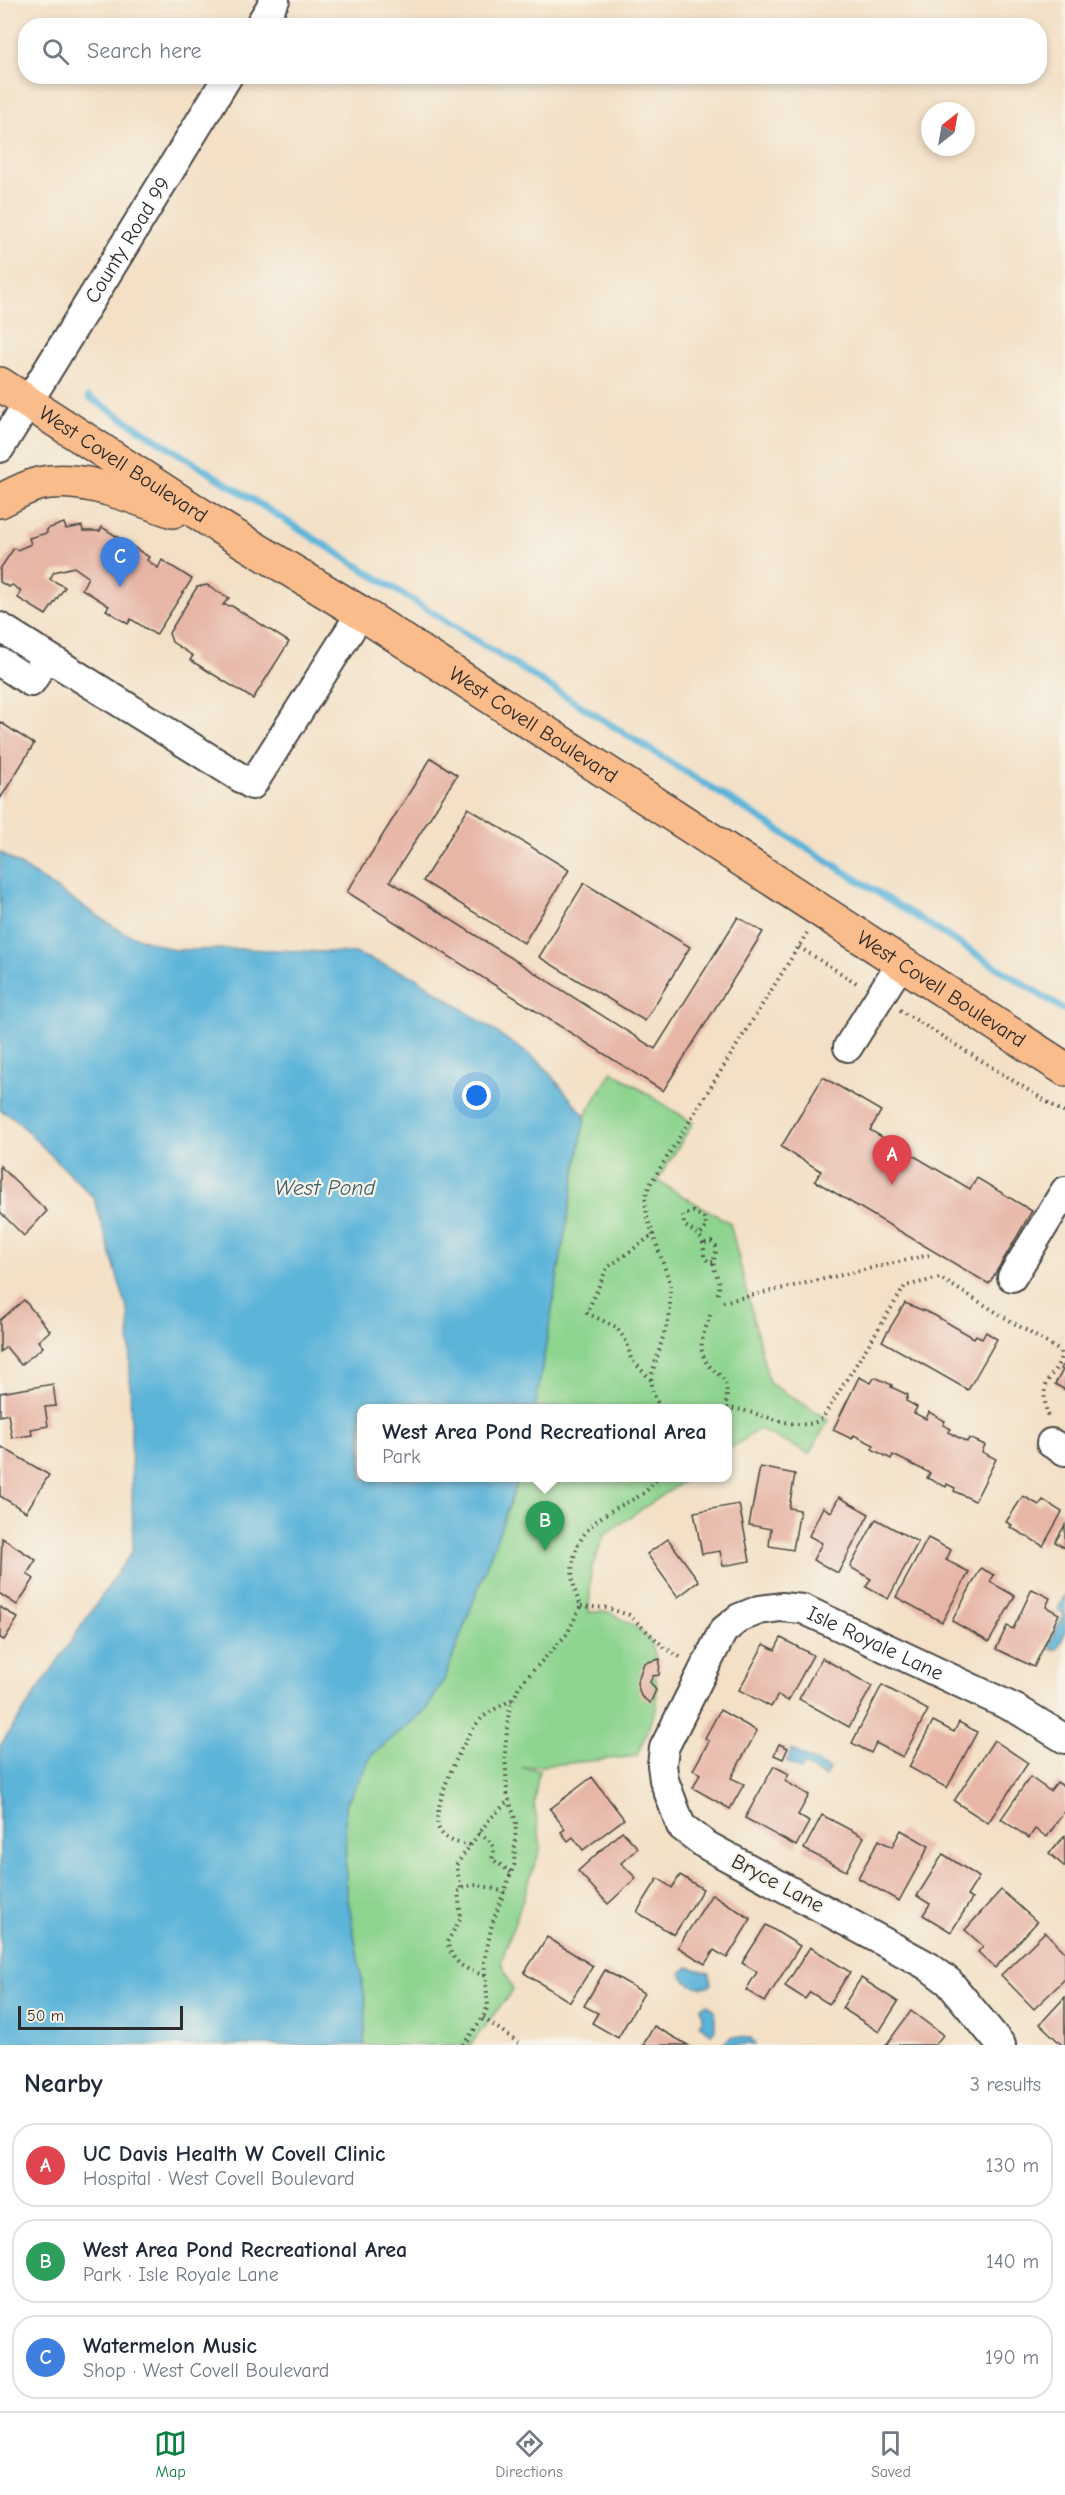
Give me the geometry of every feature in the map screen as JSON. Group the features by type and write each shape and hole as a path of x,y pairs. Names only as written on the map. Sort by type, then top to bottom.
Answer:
{"main road":[{"name":"West Covell Boulevard","path":"0,384 218,526 360,613 1065,1069"},
{"path":"0,501 38,484 74,483 115,492 218,526"}],"street":[{"path":"264,18 275,0"},
{"name":"County Road 99","path":"0,448 223,84"},
{"path":"0,627 252,785 360,613"},
{"path":"0,662 31,682 47,657"},
{"path":"848,1047 902,963"},
{"path":"1012,1277 1065,1191"},
{"name":"Isle Royale Lane","path":"702,1671 723,1631 739,1618 759,1610 781,1607 803,1609 1018,1710 1065,1738"},
{"name":"Bryce Lane","path":"702,1671 664,1749 662,1765 664,1780 681,1826 705,1845 928,1966 949,1982 1001,2045"}],"path":[{"path":"658,1404 651,1381 653,1364 670,1314 670,1283 654,1234 646,1218 645,1199 649,1186 821,910"},
{"path":"799,947 1065,1113"},
{"path":"700,1234 707,1226 703,1217 693,1212 683,1215 684,1225 700,1234 705,1243 704,1257 709,1262 713,1262"},
{"path":"651,1381 631,1359 627,1342 616,1327 587,1313 607,1268 654,1234"},
{"path":"705,1243 715,1244 717,1253 713,1262 718,1275 717,1295"},
{"path":"723,1302 929,1255"},
{"path":"732,1409 751,1411 799,1425 815,1424 822,1419 905,1286 940,1278 1060,1351 1060,1362 1047,1383 1044,1394 1058,1447"},
{"path":"710,1315 702,1348 703,1355 726,1384 727,1404"},
{"path":"581,1606 573,1591 571,1571 574,1552 583,1535 601,1518 646,1491 654,1482"},
{"path":"581,1606 607,1608 629,1615 664,1647 702,1671"},
{"path":"464,2045 483,2018 488,2005 484,1962 492,1924 512,1873 516,1822 509,1800 505,1750 508,1711 519,1686 567,1634 581,1606"},
{"path":"470,1845 452,1842 441,1832 437,1826 437,1809 455,1763 480,1719 513,1699"},
{"path":"485,1975 460,1966 450,1952 447,1941 461,1918 457,1896 461,1888 456,1865 479,1833 509,1800"},
{"path":"479,1833 492,1842 495,1851 492,1859 512,1873"},
{"path":"461,1888 479,1885 505,1892"},
{"path":"483,2018 522,2045"}],"green space":[{"path":"612,1071 693,1123 657,1181 730,1223 769,1383 829,1420 809,1454 759,1429 732,1447 732,1404 536,1404 585,1116"},
{"path":"518,1482 682,1482 605,1534 591,1569 589,1612 609,1612 639,1629 651,1642 655,1655 657,1707 637,1756 521,1768 539,1770 534,1803 541,1847 501,1962 513,1990 470,2045 364,2045 366,2005 346,1887 345,1806 372,1755 427,1709 445,1678"}],"water":[{"name":"West Pond","path":"0,852 122,932 174,950 243,949 355,953 417,978 540,1062 585,1116 536,1404 357,1404 357,1482 518,1482 445,1678 427,1709 372,1755 345,1806 346,1887 366,2005 364,2045 0,2045 0,1746 133,1550 129,1315 94,1198 13,1117 0,1110"},
{"path":"1065,1594 1065,1633 1057,1649 1052,1650 1049,1645 1064,1615 1058,1609"},
{"path":"792,1750 829,1769 825,1777 804,1765 801,1770 786,1762"},
{"path":"688,1967 710,1973 711,1985 702,1987 686,1981 681,1973"},
{"path":"707,2004 715,2010 715,2030 711,2034 700,2025 703,2017 701,2007"},
{"path":"731,2037 751,2038 755,2044 721,2045"}],"building":[{"path":"64,523 66,529 82,526 83,531 100,531 102,527 149,557 147,560 158,568 162,560 192,579 156,635 131,619 128,624 106,610 109,606 82,589 88,577 74,567 54,572 50,579 65,587 46,615 18,598 21,591 12,585 9,587 0,582 0,569 14,548 17,550 31,544 29,538 47,533 47,529"},
{"path":"207,585 229,598 223,605 232,606 289,642 253,699 190,660 193,656 172,642 169,633 197,587"},
{"path":"0,722 34,744 0,799"},
{"path":"431,758 457,775 390,881 655,1049 738,917 763,932 663,1091 347,892"},
{"path":"468,808 569,870 524,943 423,881"},
{"path":"584,883 690,947 645,1021 539,957"},
{"path":"823,1077 881,1111 870,1130 970,1189 977,1178 1032,1211 989,1284 815,1181 821,1171 781,1147"},
{"path":"0,1166 47,1211 24,1236 0,1212"},
{"path":"24,1300 50,1331 38,1341 43,1347 21,1365 6,1347 0,1352 0,1320"},
{"path":"905,1303 934,1315 974,1338 976,1335 982,1339 986,1332 997,1339 968,1390 882,1341"},
{"path":"1065,1362 1065,1390 1055,1384"},
{"path":"859,1377 871,1383 874,1378 877,1378 892,1385 891,1387 908,1395 906,1401 917,1407 914,1413 926,1419 929,1412 945,1421 943,1425 951,1429 948,1432 967,1442 969,1438 985,1445 982,1452 996,1459 975,1501 954,1491 955,1488 947,1484 946,1487 927,1478 930,1473 893,1455 891,1459 872,1449 874,1445 854,1435 852,1439 833,1430"},
{"path":"53,1384 56,1406 45,1407 48,1426 31,1429 32,1435 12,1438 8,1414 0,1416 0,1393"},
{"path":"0,1446 49,1475 26,1512 0,1496"},
{"path":"760,1467 795,1474 789,1508 800,1510 793,1550 769,1546 771,1529 749,1525"},
{"path":"1023,1496 1039,1505 1043,1500 1062,1512 1043,1546 1010,1527 1012,1525 1006,1522"},
{"path":"839,1497 869,1514 838,1573 813,1560 822,1543 809,1536 823,1507 831,1512"},
{"path":"739,1504 750,1561 723,1566 720,1551 702,1554 694,1512"},
{"path":"876,1519 918,1542 888,1599 866,1587 871,1579 850,1567"},
{"path":"1065,1525 1065,1548 1055,1542"},
{"path":"2,1538 36,1560 27,1574 34,1579 17,1605 0,1594"},
{"path":"928,1538 951,1550 946,1560 969,1572 942,1622 896,1597"},
{"path":"668,1539 699,1581 678,1597 647,1554"},
{"path":"981,1568 994,1575 990,1582 1015,1596 989,1642 952,1621"},
{"path":"1032,1589 1050,1598 1046,1607 1059,1614 1034,1667 996,1649 1007,1626 1013,1629"},
{"path":"0,1607 18,1618 4,1640 0,1638"},
{"path":"781,1638 813,1655 788,1701 778,1695 771,1707 739,1690 764,1644 775,1650"},
{"path":"822,1658 872,1686 849,1727 799,1699"},
{"path":"660,1659 659,1675 653,1676 650,1682 656,1690 650,1703 641,1696 637,1683 644,1663"},
{"path":"882,1685 928,1710 903,1757 876,1743 871,1753 852,1743"},
{"path":"720,1710 757,1731 731,1778 744,1784 730,1809 693,1788 700,1774 693,1770 709,1741 705,1738"},
{"path":"933,1721 954,1732 959,1722 977,1732 947,1788 909,1767"},
{"path":"994,1740 1028,1763 988,1823 954,1801"},
{"path":"779,1744 788,1748 783,1759 774,1755"},
{"path":"774,1766 789,1774 785,1781 809,1795 798,1815 809,1822 796,1846 745,1818"},
{"path":"592,1777 624,1819 583,1850 573,1837 568,1841 561,1832 565,1829 550,1809"},
{"path":"1030,1777 1050,1791 1057,1782 1065,1787 1065,1810 1047,1837 1035,1829 1029,1838 1001,1819"},
{"path":"822,1815 864,1837 846,1871 804,1849"},
{"path":"901,1830 929,1846 899,1901 858,1878 879,1840 892,1847"},
{"path":"622,1831 638,1848 621,1863 636,1878 608,1904 578,1871"},
{"path":"1065,1836 1065,1867 1049,1853"},
{"path":"943,1854 979,1877 967,1896 972,1899 951,1932 923,1915 930,1904 917,1896"},
{"path":"680,1875 703,1889 674,1935 637,1912 658,1878 672,1888"},
{"path":"1001,1890 1037,1922 995,1968 978,1952 983,1946 965,1930"},
{"path":"712,1894 751,1919 727,1958 714,1950 705,1964 678,1947"},
{"path":"766,1925 800,1946 765,2002 746,1990 757,1972 742,1963"},
{"path":"1045,1932 1065,1952 1065,1979 1034,2009 1001,1975"},
{"path":"547,1937 593,1966 570,2002 524,1973"},
{"path":"810,1947 850,1972 829,2004 810,1992 805,1999 785,1986"},
{"path":"605,1970 644,1993 618,2038 592,2023 598,2013 584,2006"},
{"path":"861,1978 898,2002 879,2032 842,2008"},
{"path":"1065,1997 1065,2045 1062,2045 1040,2024"},
{"path":"911,2011 943,2035 935,2045 886,2045"},
{"path":"654,2026 688,2045 643,2045"}],"waterway":[{"path":"89,397 1065,1010"}],"place":[{"name":"Watermelon Music","path":"120,587"},
{"name":"UC Davis Health W Covell Clinic","path":"892,1185"},
{"name":"West Area Pond Recreational Area","path":"545,1551"}]}
